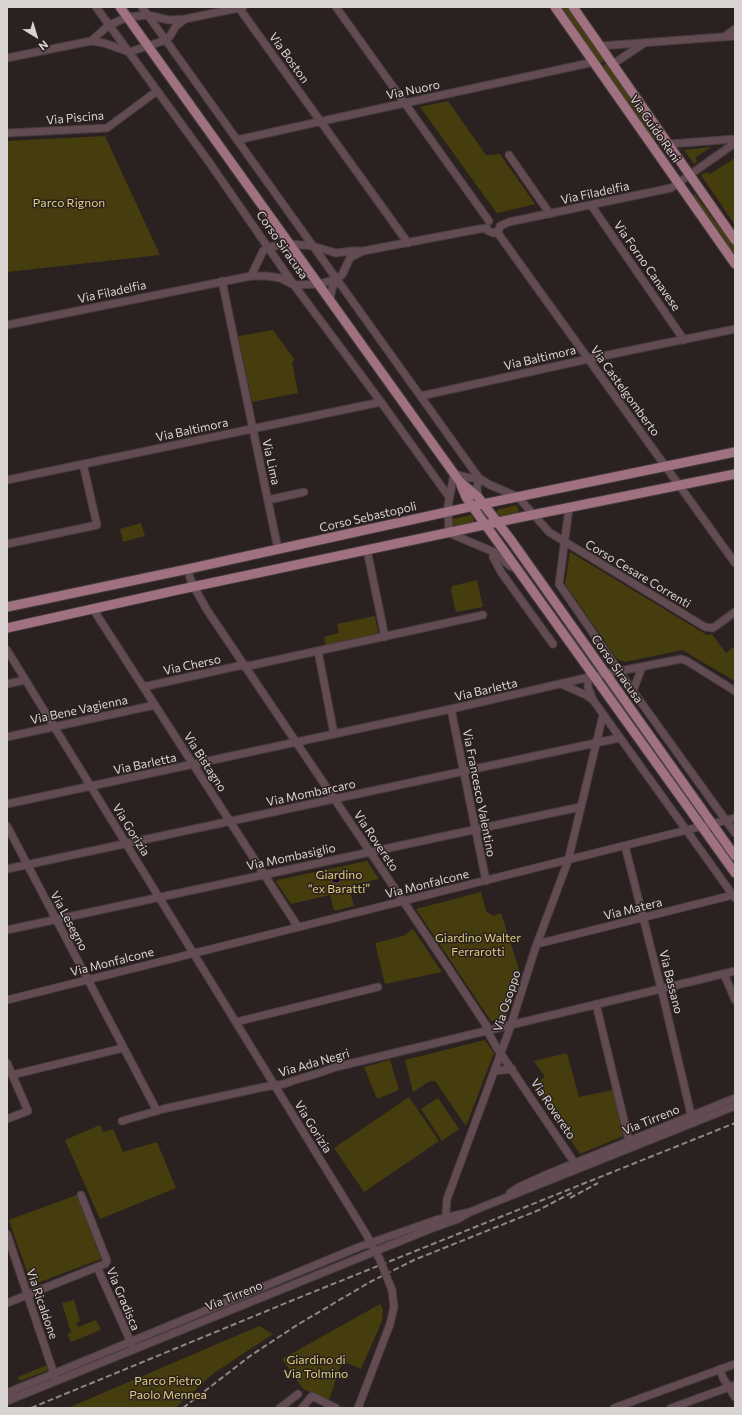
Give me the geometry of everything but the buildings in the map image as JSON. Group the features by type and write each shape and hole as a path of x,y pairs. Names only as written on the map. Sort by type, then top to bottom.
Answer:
{"main road":[{"name":"Corso Siracusa","path":"120,7 291,244 454,474 460,482 480,500 498,522 735,856"},
{"name":"Via Guido Reni","path":"555,7 735,264"},
{"name":"Via Guido Reni","path":"573,7 735,240"},
{"name":"Corso Sebastopoli","path":"7,607 447,512 472,506 480,500 518,497 735,452"},
{"path":"7,628 194,586 735,474"},
{"name":"Corso Siracusa","path":"460,482 466,497 472,506 591,676 735,873"}],"street":[{"name":"Corso Siracusa","path":"96,7 294,285 449,497"},
{"name":"Corso Siracusa","path":"142,7 479,478 488,484 518,497 533,515"},
{"path":"251,276 263,251 268,247 291,244 313,246 336,253 363,251 478,229 488,225 492,220 497,221 498,229 491,233 488,225 405,103 336,7"},
{"name":"Via Boston","path":"91,41 109,24 128,17 148,15 169,20 185,19 242,8 320,121"},
{"path":"7,58 91,41 104,43 129,52 166,40 176,26 185,19"},
{"path":"723,37 735,29"},
{"path":"600,46 644,44 735,36"},
{"path":"613,64 644,44"},
{"name":"Via Nuoro","path":"237,140 594,62"},
{"name":"Via Piscina","path":"7,133 107,128 157,91"},
{"path":"320,121 408,243"},
{"path":"669,144 735,139"},
{"name":"Via Filadelfia","path":"498,229 509,222 667,190 735,143"},
{"path":"509,155 550,214"},
{"name":"Via Forno Canavese","path":"591,205 684,340"},
{"name":"Via Castelgomberto","path":"498,229 588,359 735,563"},
{"path":"330,299 336,279 342,275 348,260 363,251"},
{"name":"Via Filadelfia","path":"7,326 251,276 266,276 285,280 294,285 319,284 336,279"},
{"path":"222,281 253,429"},
{"name":"Via Baltimora","path":"421,396 588,359 735,329"},
{"name":"Via Baltimora","path":"7,480 381,402"},
{"name":"Via Lima","path":"253,429 278,549"},
{"path":"7,544 96,525 83,464"},
{"name":"Corso Siracusa","path":"454,474 470,478 479,478"},
{"path":"449,533 447,512 454,474"},
{"path":"479,478 477,487 480,500"},
{"name":"Via Lima","path":"268,500 304,492"},
{"name":"Corso Siracusa","path":"569,508 559,584 619,672 735,833"},
{"name":"Corso Cesare Correnti","path":"533,515 549,532 564,542 706,628 713,628 735,612"},
{"name":"Corso Siracusa","path":"449,533 494,552 510,566 518,570"},
{"path":"367,550 385,637"},
{"path":"494,552 493,557 502,572 553,644"},
{"name":"Via Rovereto","path":"188,569 190,578 207,610 447,966 501,1053 576,1165"},
{"name":"Via Bistagno","path":"93,609 298,927"},
{"path":"245,666 318,652 483,615"},
{"name":"Via Gorizia","path":"7,650 376,1250 392,1290 394,1306 390,1324 358,1408"},
{"path":"318,652 334,734"},
{"name":"Via Barletta","path":"7,804 451,709 591,676 619,672 681,659 687,661 735,691"},
{"name":"Via Cherso","path":"143,687 238,666 245,666"},
{"path":"633,691 642,667"},
{"name":"Corso Siracusa","path":"591,676 588,687 593,700 734,896"},
{"path":"7,684 25,680"},
{"name":"Corso Siracusa","path":"560,684 586,695 593,700"},
{"name":"Via Bene Vagienna","path":"7,737 155,705"},
{"name":"Via Francesco Valentino","path":"451,709 486,881"},
{"name":"Via Osoppo","path":"448,1219 446,1207 447,1199 495,1071 537,944 568,860 603,715"},
{"name":"Via Mombarcaro","path":"7,869 619,738"},
{"name":"Via Mombasiglio","path":"7,930 580,807"},
{"name":"Via Monfalcone","path":"7,1000 735,818"},
{"name":"Via Lesegno","path":"7,826 157,1111"},
{"name":"Via Bassano","path":"626,846 692,1119"},
{"name":"Via Matera","path":"537,944 734,896"},
{"name":"Via Ada Negri","path":"122,1121 157,1111 284,1084 336,1067 735,971"},
{"path":"724,974 735,1000"},
{"path":"236,1022 378,987"},
{"path":"596,1004 629,1141"},
{"path":"12,1075 123,1048"},
{"path":"7,1064 28,1110 7,1119"},
{"path":"495,1071 512,1069"},
{"name":"Via Tirreno","path":"576,1165 692,1119 735,1098"},
{"name":"Via Tirreno","path":"7,1392 372,1244 470,1212 629,1141 735,1106"},
{"name":"Via Gradisca","path":"81,1195 107,1261 105,1264 97,1267 133,1349"},
{"name":"Via Tirreno","path":"7,1401 430,1229 448,1219"},
{"name":"Via Ricaldone","path":"7,1234 9,1245 57,1380"},
{"path":"7,1303 97,1267"},
{"path":"614,1408 735,1364"},
{"path":"720,1370 732,1386 735,1397"},
{"path":"671,1408 732,1386"},
{"path":"280,1408 298,1394"},
{"path":"302,1408 312,1396 336,1408"}],"green space":[{"path":"560,7 568,7 605,60 600,64"},
{"path":"607,63 674,159 671,161 659,143 647,131 602,67"},
{"path":"448,101 486,155 500,154 535,204 498,213 496,212 420,107"},
{"name":"Parco Rignon","path":"105,136 160,255 7,272 7,141"},
{"path":"711,147 695,158 697,161 694,164 684,150"},
{"path":"735,158 735,225 701,175 706,172 710,174"},
{"path":"695,194 715,222 726,233 735,247 735,258 692,196"},
{"path":"273,330 295,360 292,362 298,393 252,402 238,336"},
{"path":"516,505 519,509 518,512 500,517 497,515 497,510"},
{"path":"471,515 474,519 473,522 454,526 452,525 453,519"},
{"path":"141,523 145,536 123,542 120,529"},
{"path":"570,552 707,635 712,634 726,653 735,646 735,681 682,650 625,662 617,659 565,584"},
{"path":"477,580 483,607 456,612 451,591 452,586"},
{"path":"375,616 379,636 326,647 324,637 339,633 337,624"},
{"name":"Giardino “ex Baratti”","path":"367,861 379,879 357,884 350,892 354,906 334,911 330,895 291,904 276,882 277,880"},
{"name":"Giardino Walter Ferrarotti","path":"481,892 486,911 493,916 501,913 519,969 506,1017 491,1021 416,909"},
{"path":"413,929 442,972 385,984 375,943 403,936"},
{"path":"485,1040 494,1053 466,1126 435,1081 430,1081 413,1092 405,1060"},
{"path":"567,1053 579,1097 613,1090 623,1136 580,1154 533,1085 545,1077 534,1061"},
{"path":"390,1060 399,1090 377,1099 364,1067"},
{"path":"409,1097 439,1141 364,1192 334,1148"},
{"path":"438,1098 459,1129 442,1141 421,1109"},
{"path":"100,1125 103,1132 113,1129 123,1152 157,1142 176,1188 100,1219 65,1140"},
{"path":"77,1195 101,1259 32,1285 9,1221"},
{"path":"74,1300 80,1321 76,1323 78,1327 96,1320 101,1330 71,1342 67,1334 71,1333 62,1303"},
{"name":"Giardino di Via Tolmino","path":"380,1304 383,1309 382,1321 361,1369 342,1361 329,1400 303,1389 282,1359"},
{"name":"Parco Pietro Paolo Mennea","path":"259,1326 273,1334 214,1373 175,1408 68,1408"},
{"path":"47,1365 48,1370 20,1381 18,1377"}],"shaded area":[{"path":"334,873 338,873 340,874 340,882 334,883 331,880 331,876"}],"railway":[{"path":"31,1408 303,1296 735,1123"},
{"path":"570,1198 598,1183"},
{"path":"183,1408 250,1356 297,1325 370,1282 414,1260 539,1210 573,1192"}]}
